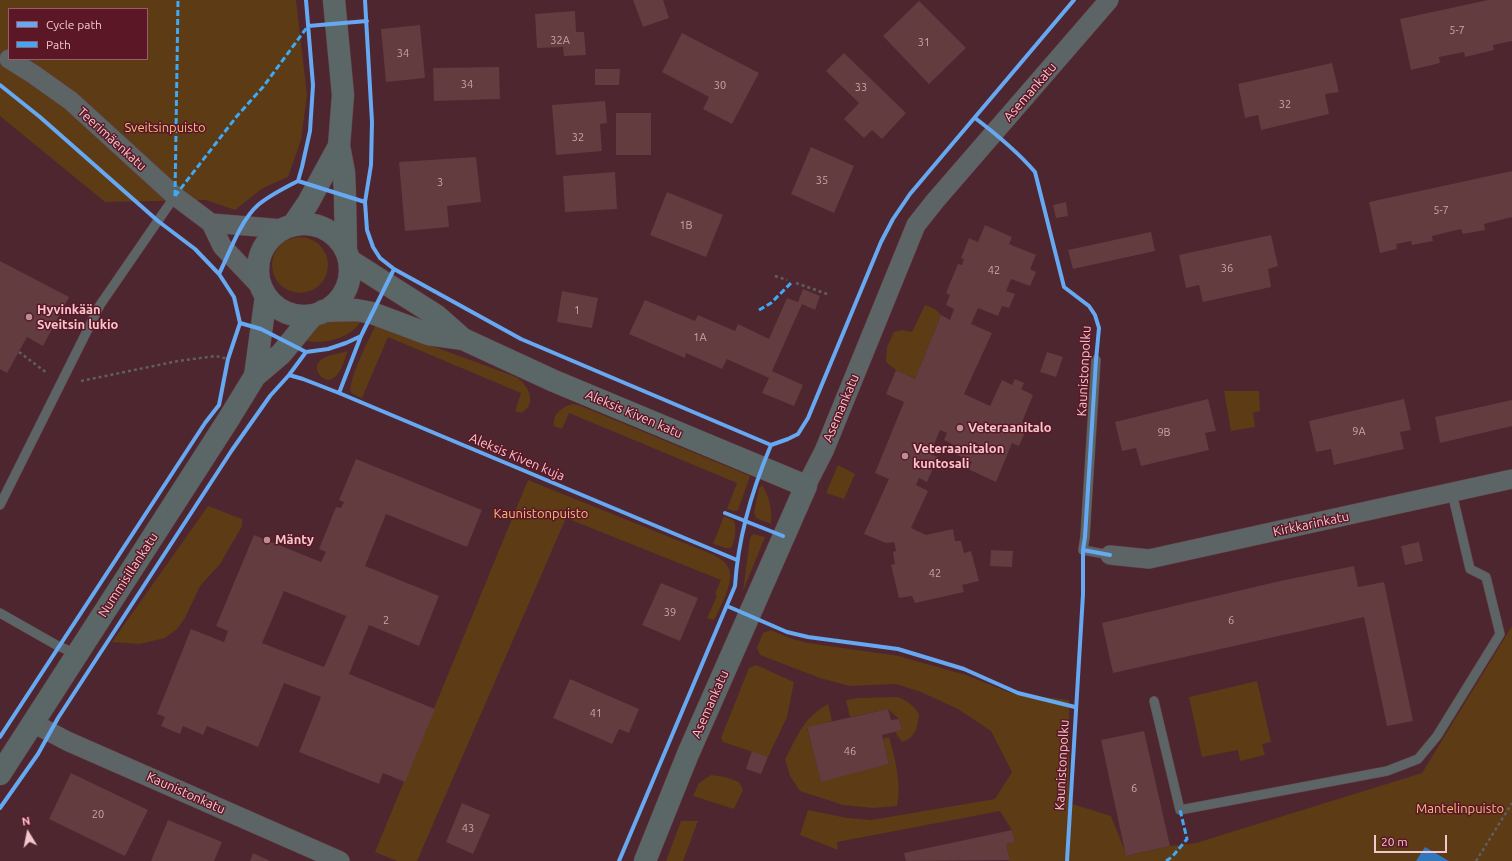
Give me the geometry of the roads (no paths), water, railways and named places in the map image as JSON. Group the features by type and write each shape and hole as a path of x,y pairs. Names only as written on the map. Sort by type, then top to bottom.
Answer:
{"street":[{"path":"334,0 343,95 339,146 344,172 349,275 345,290 336,303 318,313 299,316 286,312 275,306 263,292 258,274 258,260 263,247 272,236 288,227 305,223 318,226 339,240 347,255"},
{"name":"Asemankatu","path":"645,861 688,754 806,486 827,444 916,225 935,201 1109,0"},
{"name":"Teerimäenkatu","path":"11,60 34,74 71,101 175,196 211,223 222,246 263,292"},
{"path":"288,227 308,203 339,146"},
{"path":"211,223 288,227"},
{"name":"Aleksis Kiven katu","path":"347,255 437,316 463,339"},
{"name":"Nummisillankatu","path":"255,376 263,292"},
{"name":"Aleksis Kiven katu","path":"318,313 356,310 372,313 428,334 463,339 554,380 806,486"},
{"name":"Nummisillankatu","path":"0,774 255,376 281,354 318,313"},
{"name":"Kirkkarinkatu","path":"1110,556 1148,559 1512,479"},
{"name":"Kaunistonkatu","path":"33,723 67,741 340,861"}],"lane":[{"path":"0,505 60,382 100,305 175,196"},
{"name":"Kaunistonpolku","path":"1096,360 1085,537 1082,550 1110,556"},
{"path":"1154,701 1180,810 1388,771 1418,759 1437,736 1500,634 1486,577 1470,569 1452,493"},
{"path":"0,613 58,646 77,654"}],"water":[{"path":"1425,847 1449,861 1416,861"}],"place":[{"name":"Hyvinkään Sveitsin lukio","path":"29,317"},
{"name":"Veteraanitalo","path":"960,428"},
{"name":"Veteraanitalon kuntosali","path":"905,456"},
{"name":"Mänty","path":"267,540"}],"park label":[{"name":"Sveitsinpuisto","path":"165,128"},
{"name":"Kaunistonpuisto","path":"541,514"},
{"name":"Mantelinpuisto","path":"1460,809"}]}
